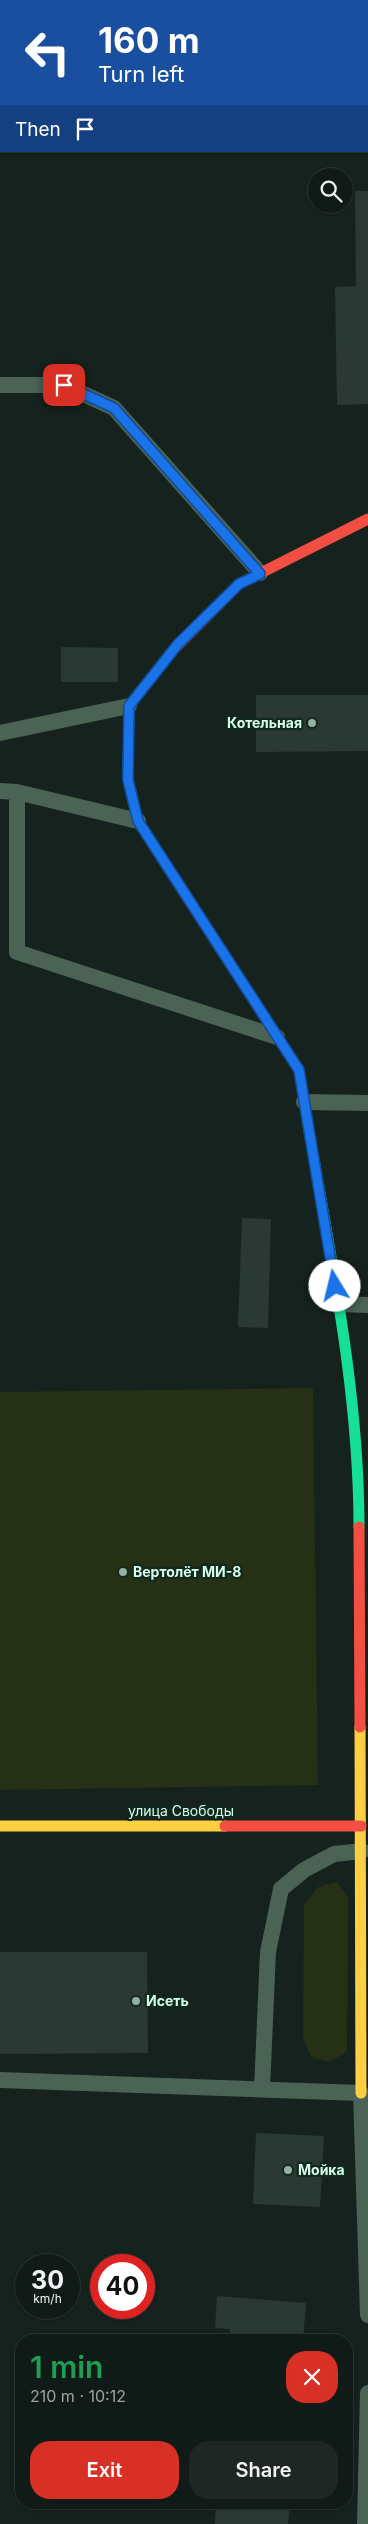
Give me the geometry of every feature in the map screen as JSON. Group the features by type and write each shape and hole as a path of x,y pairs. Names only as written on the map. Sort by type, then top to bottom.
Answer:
{"street":[{"path":"361,2093 362,1852 359,1467 350,1378 299,1070 138,821 128,780 129,706 178,644 239,584 368,519"},
{"name":"улица Свободы","path":"0,1826 361,1826"}],"lane":[{"path":"0,385 64,385 114,408 260,574"},
{"path":"0,732 129,706"},
{"path":"0,791 17,792 138,821"},
{"path":"17,792 17,952 279,1037"},
{"path":"304,1102 368,1103"},
{"path":"338,1304 368,1304"},
{"path":"262,2090 268,1952 281,1889 304,1870 334,1854 362,1852"},
{"path":"0,2080 361,2093 368,2316"},
{"path":"365,2524 368,2393"}],"green space":[{"path":"313,1388 318,1785 0,1790 0,1392"},
{"path":"337,1882 348,1897 347,2052 329,2062 311,2057 303,2038 304,1905 318,1887"}],"building":[{"path":"355,191 368,191 368,404 337,405 335,287 356,286"},
{"path":"61,647 118,648 118,682 61,682"},
{"name":"Котельная","path":"256,695 368,695 368,751 256,752"},
{"path":"242,1218 271,1219 268,1328 238,1327"},
{"path":"0,1952 147,1952 148,2053 0,2054"},
{"name":"Мойка","path":"256,2133 324,2136 320,2207 253,2204"},
{"path":"217,2296 306,2303 303,2334 230,2334 230,2329 215,2328"},
{"path":"216,2509 289,2509 288,2524 215,2524"}],"traffic: fast":[{"path":"172,874 138,821 128,780 129,706 174,649"},
{"path":"305,1107 341,1316 348,1368 358,1474 359,1527"}],"traffic: slow":[{"path":"360,1727 361,2093"},
{"path":"0,1826 225,1826"}],"traffic: jam":[{"path":"174,649 239,584 368,519"},
{"path":"172,874 299,1070 305,1107"},
{"path":"359,1527 360,1727"},
{"path":"225,1826 361,1826"}],"place":[{"name":"Котельная","path":"312,723"},
{"name":"Вертолёт МИ-8","path":"123,1572"},
{"name":"Исеть","path":"136,2001"},
{"name":"Мойка","path":"288,2170"}],"route":[{"path":"64,385 114,408 260,574 239,584 178,644 129,706 128,780 138,821 299,1070 335,1286"}]}
